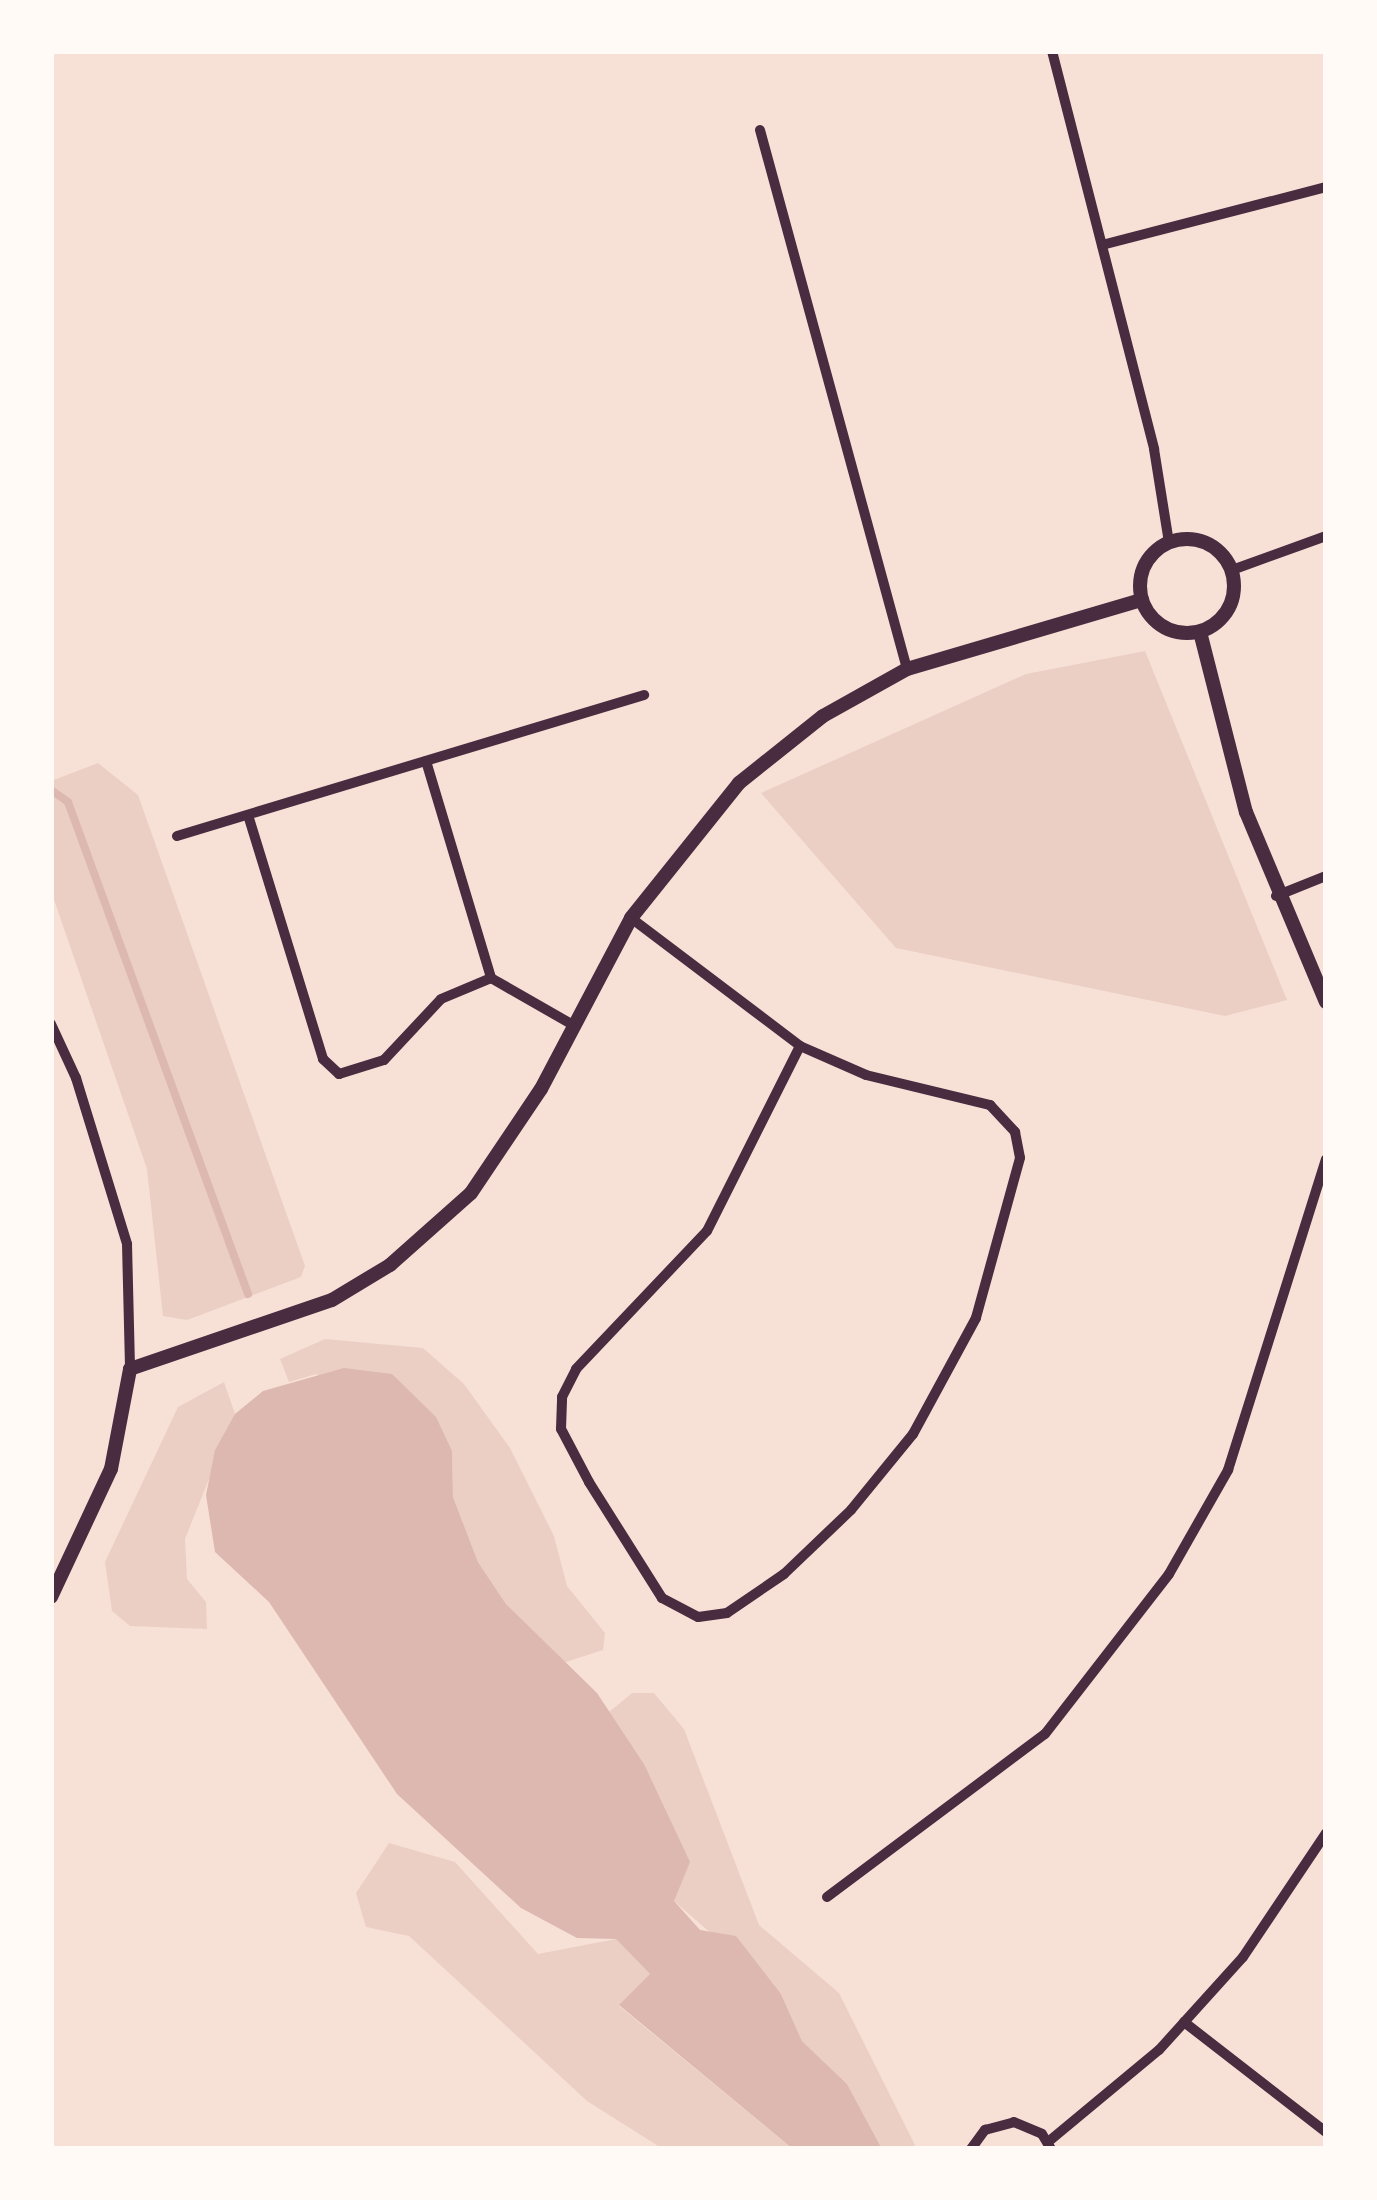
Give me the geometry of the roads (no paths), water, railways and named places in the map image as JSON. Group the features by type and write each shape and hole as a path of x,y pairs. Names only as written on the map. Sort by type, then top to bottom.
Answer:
{"street":[{"path":"1052,51 1102,245 1169,543"},
{"path":"760,130 907,669"},
{"path":"1102,245 1326,187"},
{"path":"1232,571 1326,536"},
{"path":"1169,543 1207,544 1232,571 1229,608 1201,632 1159,624 1142,600 1142,572 1169,543"},
{"path":"130,1369 262,1329 390,1265 471,1193 541,1089 631,918 739,783 823,716 907,669 1142,600"},
{"path":"1201,632 1246,812 1276,896 1326,1002"},
{"path":"178,836 644,695"},
{"path":"426,761 491,978 573,1024"},
{"path":"248,815 323,1059 339,1074 384,1060 441,999 491,978"},
{"path":"1276,896 1326,876"},
{"path":"631,918 800,1046 866,1076 979,1100 1015,1132 1018,1170 988,1286 913,1434 850,1510 784,1574 727,1613 684,1612 662,1598 589,1482 561,1429 562,1396 576,1369 707,1231 800,1046"},
{"path":"51,1024 83,1099 127,1244 130,1369 111,1469 51,1597"},
{"path":"827,1897 1045,1734 1169,1574 1228,1470 1326,1160"},
{"path":"971,2149 1004,2122 1024,2124 1050,2145 1184,2022 1244,1957 1326,1833"},
{"path":"1184,2022 1326,2132"}],"waterway":[{"path":"51,790 68,802 248,1294"}]}
